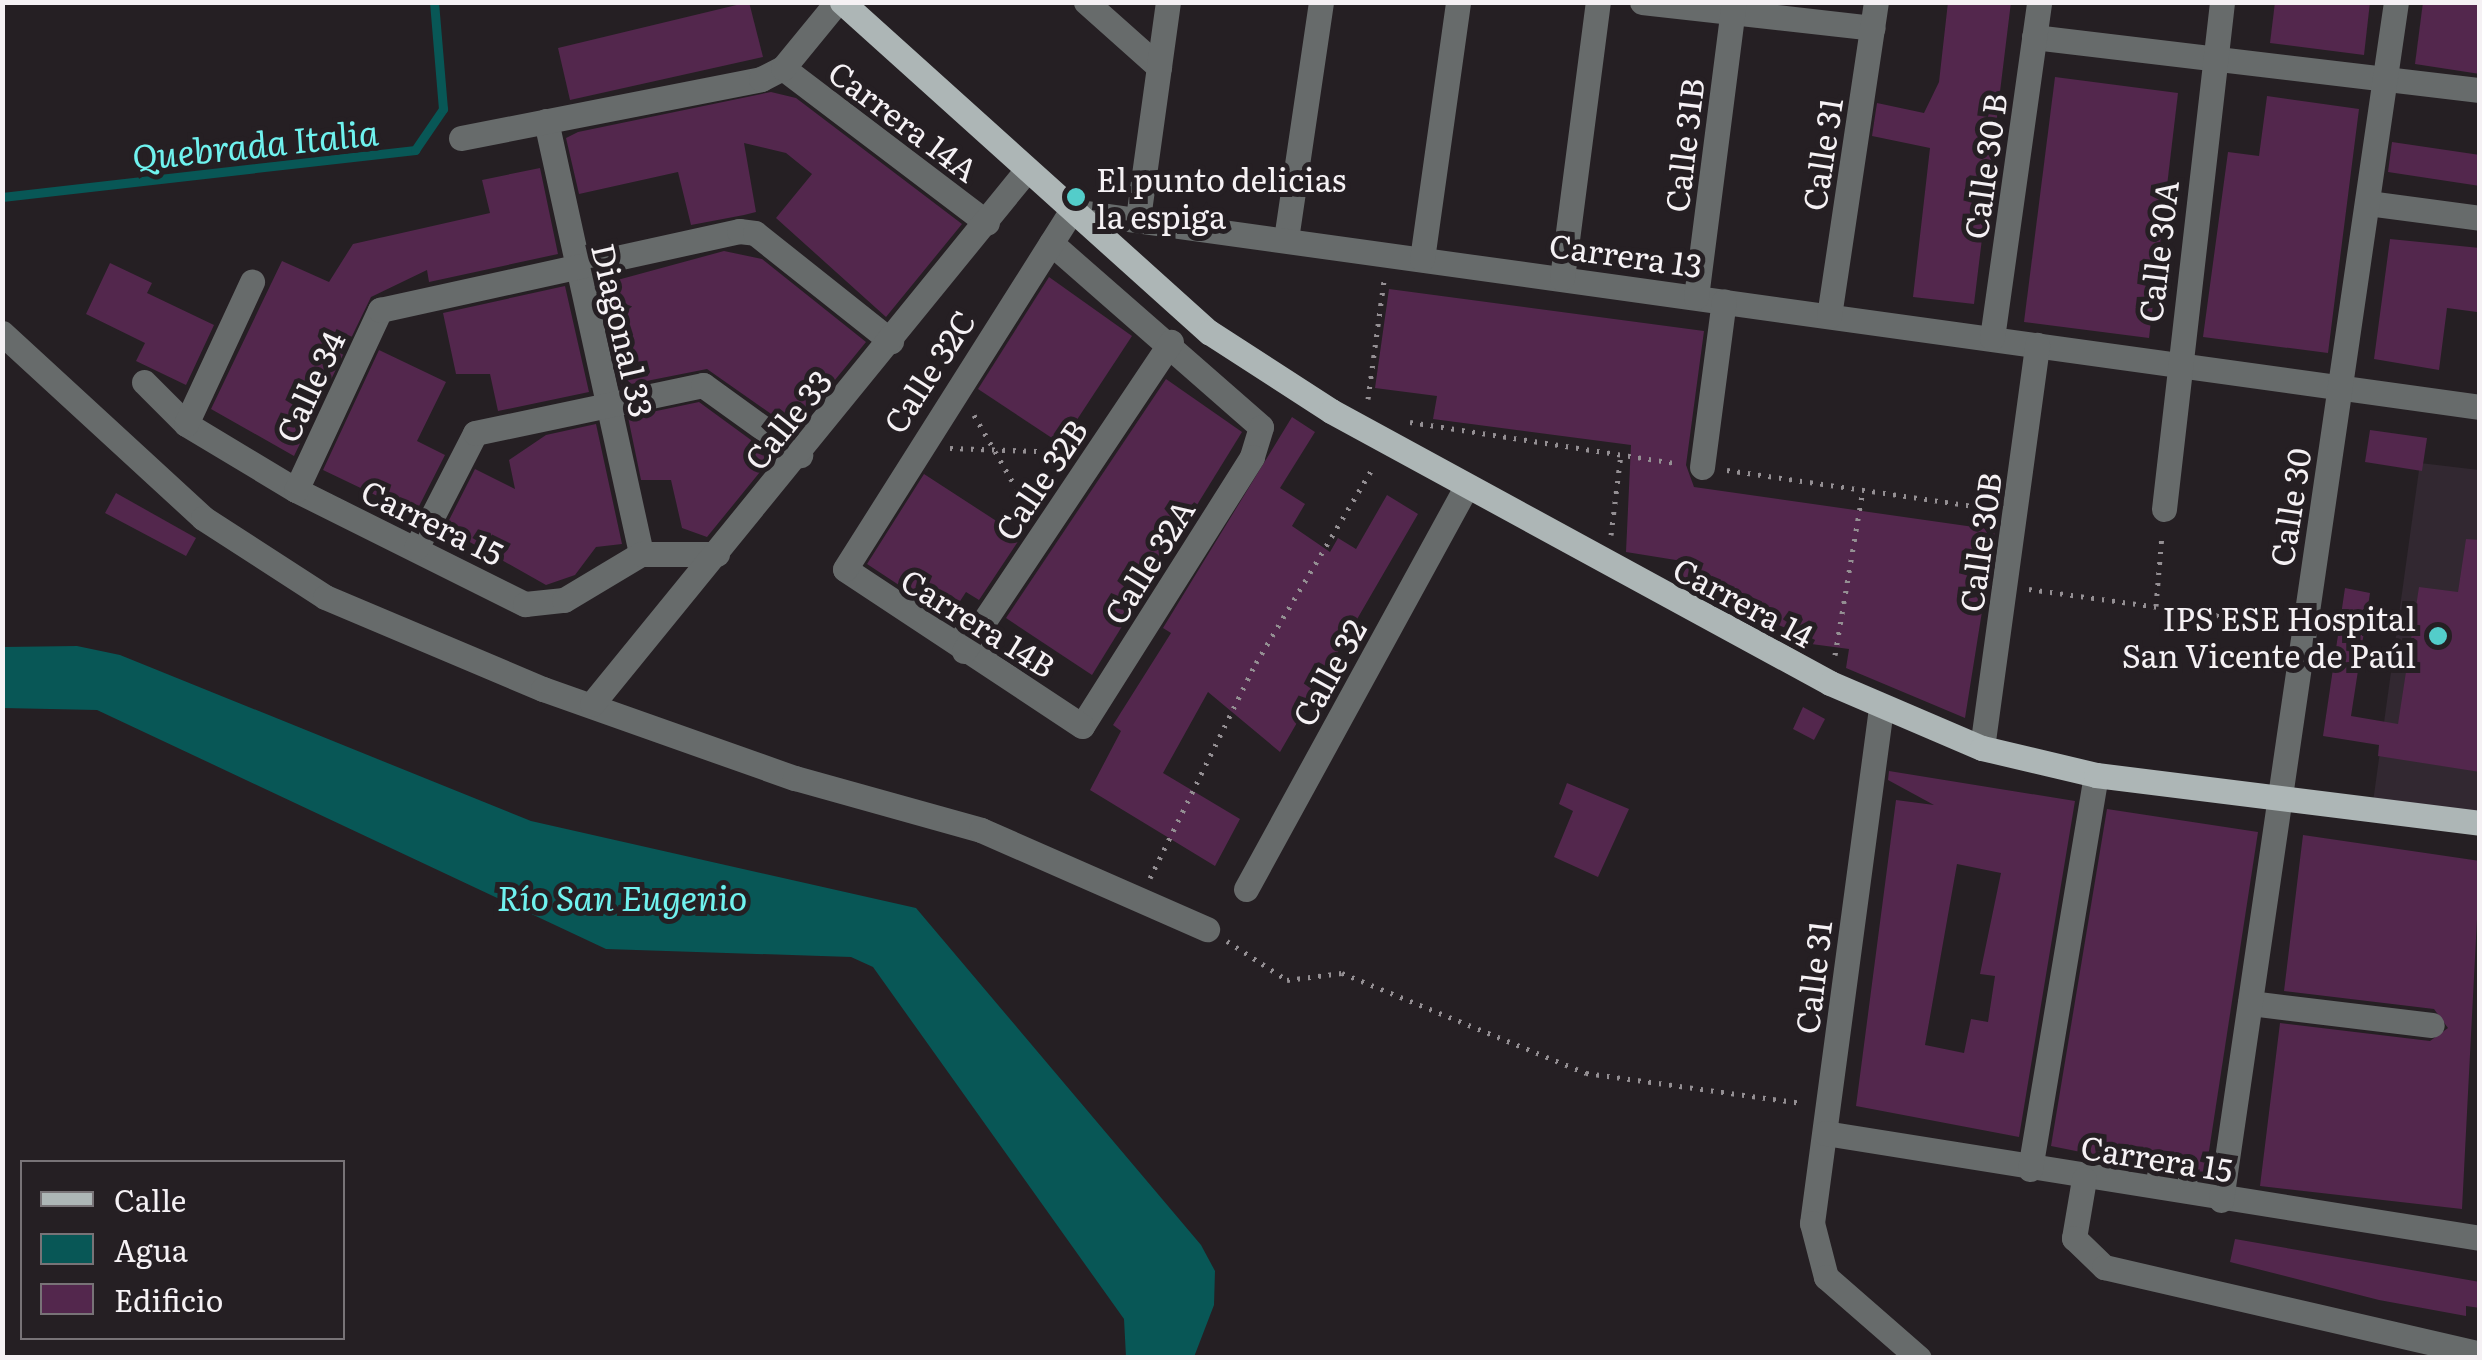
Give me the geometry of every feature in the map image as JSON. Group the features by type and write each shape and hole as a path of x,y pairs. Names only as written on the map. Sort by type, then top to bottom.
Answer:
{"main road":[{"path":"839,2 1071,211"},
{"name":"Carrera 14","path":"1071,211 1209,332 1387,443 1608,566 1880,708 1982,748 2096,775 2480,823"}],"street":[{"path":"461,138 783,68 839,2"},
{"path":"1086,2 1158,68"},
{"path":"1138,218 1168,2"},
{"path":"1286,240 1321,2"},
{"path":"1422,258 1458,2"},
{"path":"1562,278 1598,2"},
{"path":"1642,2 1874,15"},
{"name":"Calle 30 B","path":"1992,338 2039,2"},
{"name":"Calle 30A","path":"2164,508 2176,364 2222,2"},
{"name":"Calle 30","path":"2221,1200 2396,2"},
{"name":"Calle 31B","path":"1696,297 1733,8"},
{"name":"Calle 31","path":"1830,316 1874,15"},
{"path":"2034,37 2480,90"},
{"name":"Carrera 14A","path":"783,68 987,224"},
{"name":"Diagonal 33","path":"546,121 574,265 641,554"},
{"name":"Calle 33","path":"592,704 800,455 1026,171"},
{"path":"2368,203 2480,218"},
{"name":"Carrera 13","path":"1071,211 2480,407"},
{"name":"Calle 32C","path":"845,569 918,446 1071,211"},
{"path":"574,265 755,233 891,341"},
{"path":"1051,243 1170,342"},
{"name":"Calle 34","path":"296,490 380,310 574,265"},
{"path":"186,424 252,282"},
{"path":"1702,467 1724,301"},
{"path":"2,333 203,518 267,563 443,649 795,778 981,830 1207,929"},
{"name":"Calle 32A","path":"1082,726 1252,457 1261,428 1170,342"},
{"name":"Calle 32B","path":"964,652 1170,342"},
{"name":"Calle 30B","path":"1982,748 2037,345"},
{"name":"Carrera 15","path":"144,382 186,424 296,490 526,604 564,600 641,554"},
{"path":"416,548 475,432 703,385 800,455"},
{"name":"Calle 32","path":"1246,889 1466,487"},
{"path":"641,554 717,554"},
{"name":"Carrera 14B","path":"845,569 964,652 1082,726"},
{"name":"Calle 31","path":"1880,708 1827,1120 1816,1254 1840,1295 1919,1358"},
{"path":"2030,1169 2096,775"},
{"path":"2250,1003 2432,1024"},
{"name":"Carrera 15","path":"1827,1120 2084,1179 2480,1238"},
{"path":"2084,1179 2074,1238 2104,1267 2480,1354"}],"path":[{"path":"1366,416 1388,254"},
{"path":"956,387 1042,534"},
{"path":"1140,898 1256,663 1387,443"},
{"path":"918,446 996,452 1097,452"},
{"path":"1608,566 1620,453"},
{"path":"1830,682 1863,490"},
{"path":"2156,606 2164,508"},
{"path":"2006,585 2304,628"},
{"path":"1207,929 1287,980 1342,973 1586,1073 1827,1120"}],"shaded area":[{"name":"IPS ESE Hospital San Vicente de Paúl","path":"2420,463 2479,470 2479,817 2373,802"}],"water":[{"name":"Río San Eugenio","path":"77,646 120,655 531,821 916,908 1201,1245 1215,1271 1214,1305 1194,1357 1126,1357 1124,1319 873,967 851,957 606,949 97,710 3,708 3,647"}],"building":[{"path":"749,2 763,57 570,100 558,48"},
{"path":"1948,2 2011,2 1974,304 1913,297 1930,148 1872,136 1877,103 1924,113 1939,82"},
{"path":"2275,2 2370,2 2364,55 2270,43"},
{"path":"2423,2 2480,2 2480,74 2415,64"},
{"path":"2055,77 2178,93 2149,338 2024,322"},
{"path":"771,92 796,98 962,224 886,317 776,218 812,174 786,153 744,143 756,212 744,215 691,225 678,172 579,194 566,138 578,132"},
{"path":"2267,96 2359,109 2328,353 2203,337 2228,152 2259,156"},
{"path":"2392,142 2480,155 2480,186 2388,172"},
{"path":"540,168 558,254 429,282 427,270 371,297 294,456 211,409 282,261 329,282 353,244 490,213 482,180"},
{"path":"2390,239 2480,248 2477,312 2447,308 2439,370 2374,359"},
{"path":"724,251 762,259 866,342 794,430 707,369 621,386 599,285"},
{"path":"110,263 152,283 147,293 214,325 186,385 136,361 145,343 86,314"},
{"path":"1049,277 1132,336 1061,444 978,389"},
{"path":"565,286 589,392 498,411 490,374 456,374 443,313"},
{"path":"1389,289 1704,331 1686,465 1694,487 1995,530 1965,718 1846,668 1849,649 1796,642 1797,633 1680,582 1682,561 1626,552 1631,445 1433,419 1437,396 1375,388"},
{"path":"379,350 446,382 417,441 445,455 415,514 323,470"},
{"path":"1166,379 1242,432 1092,675 1006,618"},
{"path":"699,402 773,456 707,537 682,528 671,480 641,480 628,417"},
{"path":"1292,417 1315,432 1280,488 1305,504 1292,526 1330,552 1338,538 1356,549 1387,495 1418,514 1280,752 1208,692 1163,773 1240,819 1215,866 1090,790 1121,731 1113,725 1171,633 1163,628"},
{"path":"596,424 622,544 596,547 575,575 546,585 445,528 475,469 515,489 509,460 546,435"},
{"path":"2370,430 2427,438 2422,471 2365,462"},
{"path":"924,474 1021,537 979,600 966,592 949,618 867,564"},
{"path":"116,493 196,538 186,556 105,513"},
{"path":"2466,539 2480,540 2480,772 2378,756 2379,745 2323,736 2345,588 2370,593 2351,716 2398,724 2419,587 2458,592"},
{"path":"1803,707 1825,719 1814,740 1793,729"},
{"path":"1889,771 2075,801 2019,1137 1856,1106 1896,800 1934,805 1888,780","holes":["1957,864 2001,873 1980,974 1995,976 1988,1022 1971,1019 1964,1053 1925,1045"]},
{"path":"1567,783 1629,809 1598,877 1554,857 1573,811 1559,804"},
{"path":"2107,809 2258,832 2205,1177 2051,1146"},
{"path":"2303,835 2480,861 2462,1209 2260,1186 2280,1023 2430,1041 2448,1028 2434,1009 2284,991"},
{"path":"2235,1239 2480,1282 2480,1308 2466,1306 2466,1316 2379,1300 2230,1262"}],"waterway":[{"name":"Quebrada Italia","path":"2,197 415,150 443,109 434,2"}],"place":[{"name":"El punto delicias la espiga","path":"1076,197"},
{"name":"IPS ESE Hospital San Vicente de Paúl","path":"2438,636"}]}
